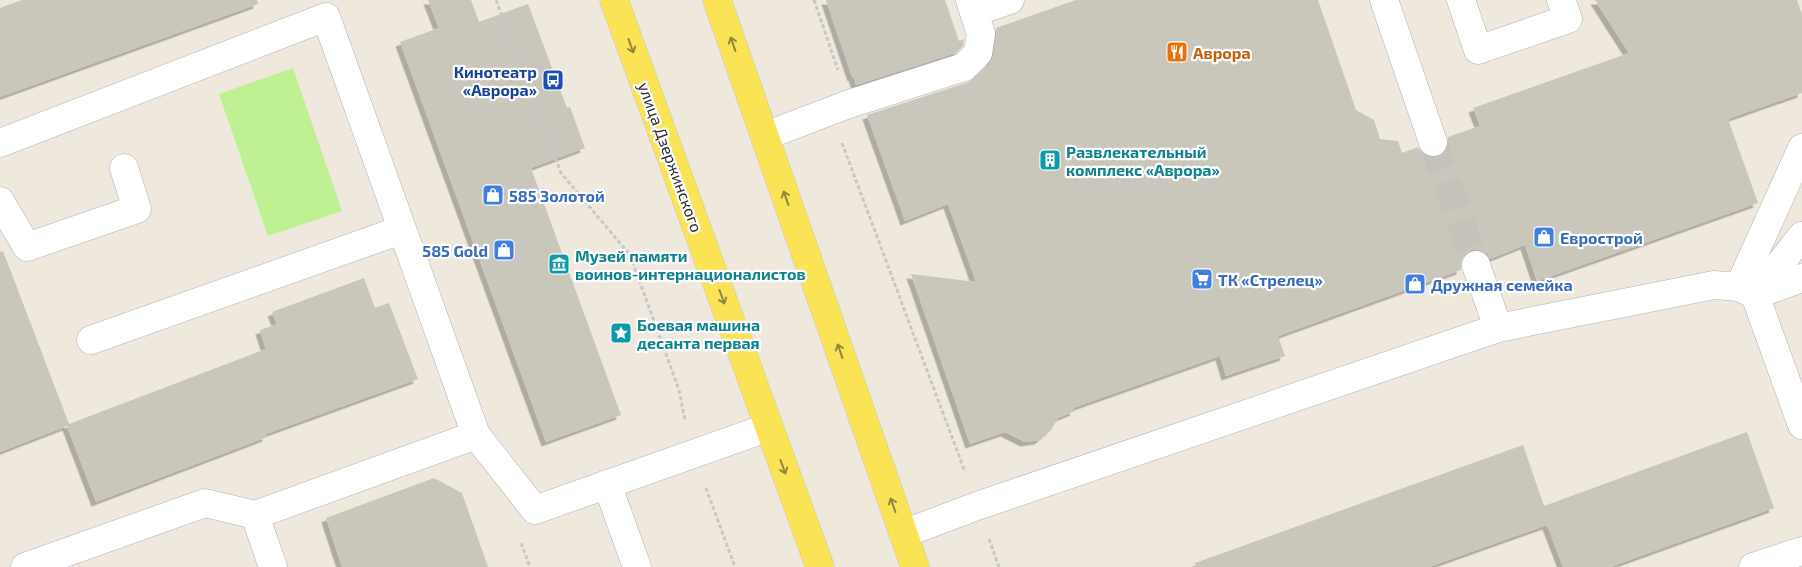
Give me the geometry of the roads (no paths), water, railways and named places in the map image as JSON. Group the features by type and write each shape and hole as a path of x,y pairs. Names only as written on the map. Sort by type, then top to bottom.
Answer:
{"main road":[{"name":"улица Дзержинского","path":"614,0 820,567"},
{"path":"717,0 915,567"}],"lane":[{"path":"765,136 849,104 964,67 978,53 981,34 972,6 1010,0"},
{"path":"1384,0 1433,142"},
{"path":"1461,0 1478,50 1568,19 1561,0"},
{"path":"0,143 326,17 476,435 534,510 769,427"},
{"path":"1802,148 1747,291 1802,425"},
{"path":"0,201 27,247 137,209 124,168"},
{"path":"92,340 401,230"},
{"path":"1747,291 1802,236"},
{"path":"1476,265 1498,328"},
{"path":"903,534 978,506 1498,328 1714,284 1747,291 1802,278"},
{"path":"25,567 205,503 255,515 476,435"},
{"path":"606,484 637,567"},
{"path":"255,515 273,567"},
{"path":"1752,567 1802,550"}],"tunnel":[{"path":"1433,142 1476,265"}],"place":[{"name":"Аврора","path":"1177,52"},
{"name":"Кинотеатр «Аврора»","path":"553,80"},
{"name":"Развлекательный комплекс «Аврора»","path":"1050,160"},
{"name":"585 Золотой","path":"493,195"},
{"name":"Еврострой","path":"1544,237"},
{"name":"585 Gold","path":"504,250"},
{"name":"Музей памяти воинов-интернационалистов","path":"559,264"},
{"name":"ТК «Стрелец»","path":"1202,279"},
{"name":"Дружная семейка","path":"1415,284"},
{"name":"Боевая машина десанта первая","path":"621,333"}]}
